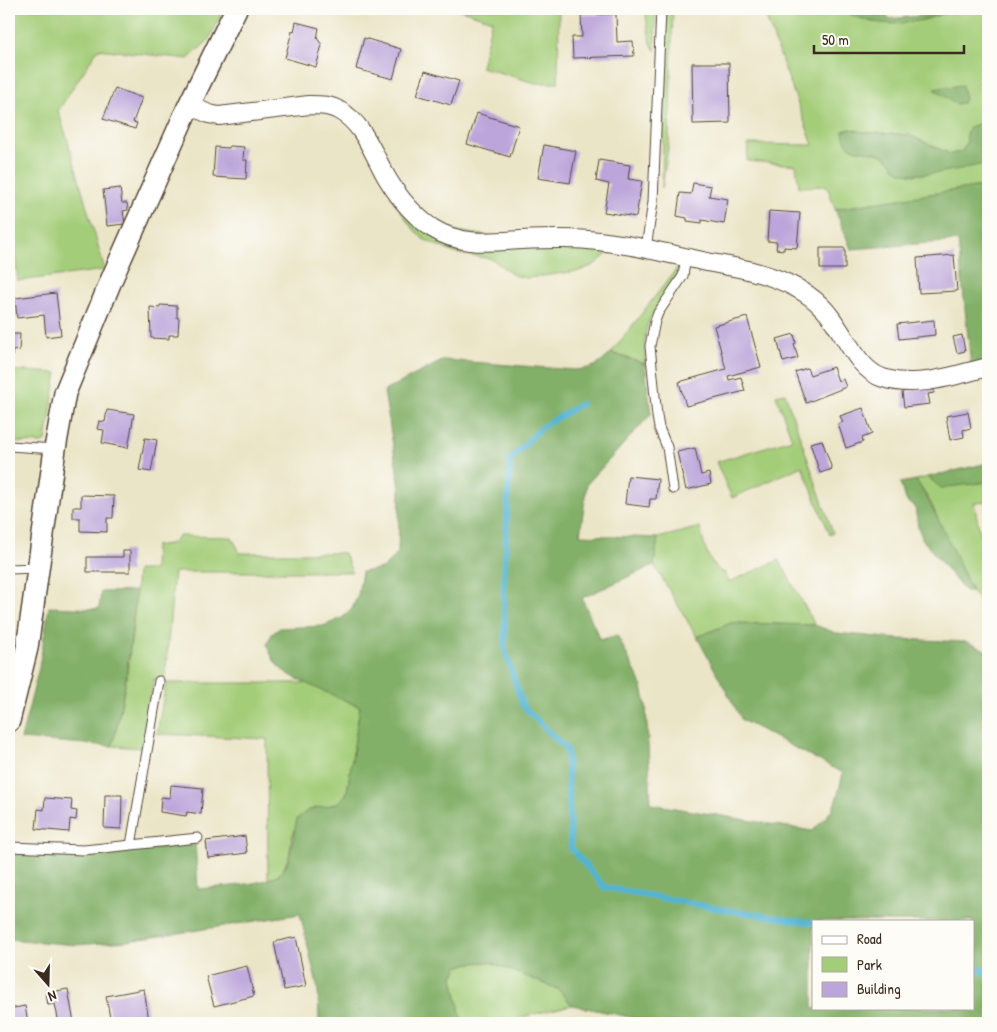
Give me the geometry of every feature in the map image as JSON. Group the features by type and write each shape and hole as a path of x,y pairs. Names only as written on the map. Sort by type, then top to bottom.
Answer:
{"street":[{"path":"9,721 27,648 55,449 65,393 113,276 189,105 236,9"},
{"path":"189,105 203,112 219,116 309,105 321,105 339,110 358,128 402,200 433,229 453,238 481,242 568,239 607,242 646,248 748,270 786,282 807,294 823,307 834,320 865,367 881,378 898,381 921,381 988,367"}],"lane":[{"path":"646,248 653,193 661,9"},
{"path":"673,489 667,447 656,416 650,346 654,321 683,276 686,257"},
{"path":"9,446 55,449"},
{"path":"9,569 39,568"},
{"path":"131,845 159,680"},
{"path":"9,847 84,850 198,838"}],"green space":[{"path":"9,9 224,9 209,40 188,59 98,49 58,111 105,270 18,281 9,206"},
{"path":"458,9 559,9 558,83 535,83 481,67 492,20"},
{"path":"645,9 656,9 655,51 650,41"},
{"path":"667,9 673,9 669,142 662,188 665,23"},
{"path":"746,9 842,9 871,22 924,20 942,14 988,9 988,82 976,84 983,94 988,97 988,125 982,123 967,142 962,152 950,154 909,135 863,132 851,129 843,131 852,148 880,154 887,158 899,171 914,175 985,164 988,185 835,209 827,186 799,187 796,165 747,161 748,144 813,145 767,20 762,10"},
{"path":"842,9 888,9 887,19 942,14 913,22 893,24 873,22 849,14"},
{"path":"962,85 965,99 963,103 956,104 934,89"},
{"path":"982,123 988,125 988,179 985,164 930,174 901,172 881,154 852,148 845,139 843,131 851,129 863,132 909,135 950,154 962,152 967,142 966,133 971,126"},
{"path":"988,185 988,362 971,366 958,241 851,249 835,209"},
{"path":"390,195 420,225 540,244 612,250 594,265 579,271 527,278 513,275 492,259 454,253 423,239 410,225"},
{"path":"678,267 671,288 652,314 647,326 645,364 611,353"},
{"path":"611,353 645,364 651,414 587,484 580,535 658,538 654,565 582,598 600,640 617,635 641,683 646,705 651,804 812,831 831,811 839,792 843,773 742,720 697,637 731,623 815,625 836,633 898,639 966,642 988,651 988,1023 658,1023 572,1005 558,989 490,962 469,963 458,967 453,977 462,1023 319,1023 318,989 300,914 128,941 76,945 9,939 9,851 85,855 195,843 198,889 255,883 282,872 290,855 297,819 307,811 339,802 347,792 360,707 304,682 283,670 275,663 267,644 272,634 280,628 323,626 342,618 352,609 358,595 362,572 383,568 398,553 400,488 384,391 444,360 575,370 599,364"},
{"path":"9,370 57,373 46,441 41,443 9,442"},
{"path":"785,393 833,533 830,535 802,466 732,498 716,462 792,439 776,395"},
{"path":"988,463 988,482 941,488 928,477"},
{"path":"928,477 942,487 988,482 988,502 974,503 988,573 988,614 972,591 931,503 916,480"},
{"path":"916,480 939,520 972,591 966,591 962,588 923,540 918,527 915,506 907,502 900,483"},
{"path":"700,527 709,556 716,567 721,572 724,572 729,582 779,560 815,625 731,623 697,637 654,565 658,538"},
{"path":"178,536 232,537 240,553 344,553 352,572 174,572 165,679 154,679 143,748 112,746 122,703 129,659 137,570 154,570 155,546 173,543"},
{"path":"136,591 121,708 112,746 21,739 39,668 49,607 99,609 101,592"},
{"path":"166,683 307,683 360,707 347,792 343,800 307,811 292,836 289,857 282,872 268,880 267,739 157,734"},
{"path":"490,962 558,989 572,1005 522,1017 516,1023 462,1023 453,977 458,967 469,963"}],"building":[{"path":"616,14 617,42 633,41 634,56 573,58 572,37 582,37 581,15"},
{"path":"296,22 319,28 317,38 322,45 316,67 285,58"},
{"path":"364,38 401,49 393,79 356,69"},
{"path":"692,63 729,63 730,123 693,124"},
{"path":"425,71 459,81 451,105 417,95"},
{"path":"115,88 142,98 133,122 137,123 135,129 103,119"},
{"path":"477,113 519,126 510,157 467,144"},
{"path":"544,145 576,151 570,183 538,178"},
{"path":"229,146 244,147 243,160 247,160 246,179 213,177 215,147 229,148"},
{"path":"599,160 630,165 628,179 642,181 636,217 604,212 609,184 596,181"},
{"path":"693,183 711,186 709,196 728,199 724,224 702,220 702,223 687,221 687,218 677,216 680,193 691,194"},
{"path":"120,188 122,203 127,203 128,210 123,211 125,224 107,226 103,190"},
{"path":"769,211 800,213 797,248 784,247 784,250 776,249 777,242 767,241"},
{"path":"820,248 845,248 845,269 820,269"},
{"path":"954,255 957,291 919,293 917,258"},
{"path":"56,293 61,335 46,337 44,315 17,318 15,298"},
{"path":"160,305 177,306 177,318 179,318 178,335 169,335 169,339 151,338 150,307 160,308"},
{"path":"747,317 761,367 728,376 729,380 741,377 745,391 686,406 679,382 726,369 714,326"},
{"path":"934,320 935,335 899,339 897,324"},
{"path":"9,334 20,334 19,351 13,350 11,364 9,364"},
{"path":"794,334 796,343 794,344 798,358 783,362 777,339"},
{"path":"962,335 965,351 957,353 953,337"},
{"path":"833,367 838,381 843,379 846,387 806,403 795,372 807,368 810,375"},
{"path":"934,386 934,393 928,394 930,404 904,407 902,392"},
{"path":"863,408 872,434 862,438 863,442 846,448 838,424 843,422 840,416"},
{"path":"107,410 134,414 128,448 102,443 104,430 97,429 99,421 105,422"},
{"path":"968,412 971,428 963,430 964,437 950,440 946,416"},
{"path":"145,438 157,440 151,472 139,470"},
{"path":"822,440 832,469 820,473 810,443"},
{"path":"695,448 701,475 709,473 711,484 686,490 677,452"},
{"path":"628,476 658,479 656,499 650,499 649,507 625,504"},
{"path":"81,495 114,496 113,518 107,518 107,532 80,531 80,518 73,518 73,507 81,507"},
{"path":"123,551 130,551 130,572 87,572 87,557 123,557"},
{"path":"171,785 203,788 201,814 187,812 186,816 160,812 161,797 170,798"},
{"path":"105,795 122,795 121,829 104,828"},
{"path":"45,798 72,800 71,810 77,811 76,820 70,819 69,832 36,829 38,809 44,810"},
{"path":"245,836 247,853 208,858 206,841"},
{"path":"296,937 306,986 284,990 274,942"},
{"path":"247,966 254,996 214,1006 206,976"},
{"path":"68,989 74,1023 59,1023 55,1004 48,1005 46,993"},
{"path":"144,989 149,1021 111,1023 106,996"},
{"path":"25,1006 28,1023 9,1023 9,1009"}],"waterway":[{"path":"581,404 542,427 510,460 504,582 505,651 523,706 567,750 571,848 604,887 720,909 812,923"},
{"path":"974,965 988,975"}]}
